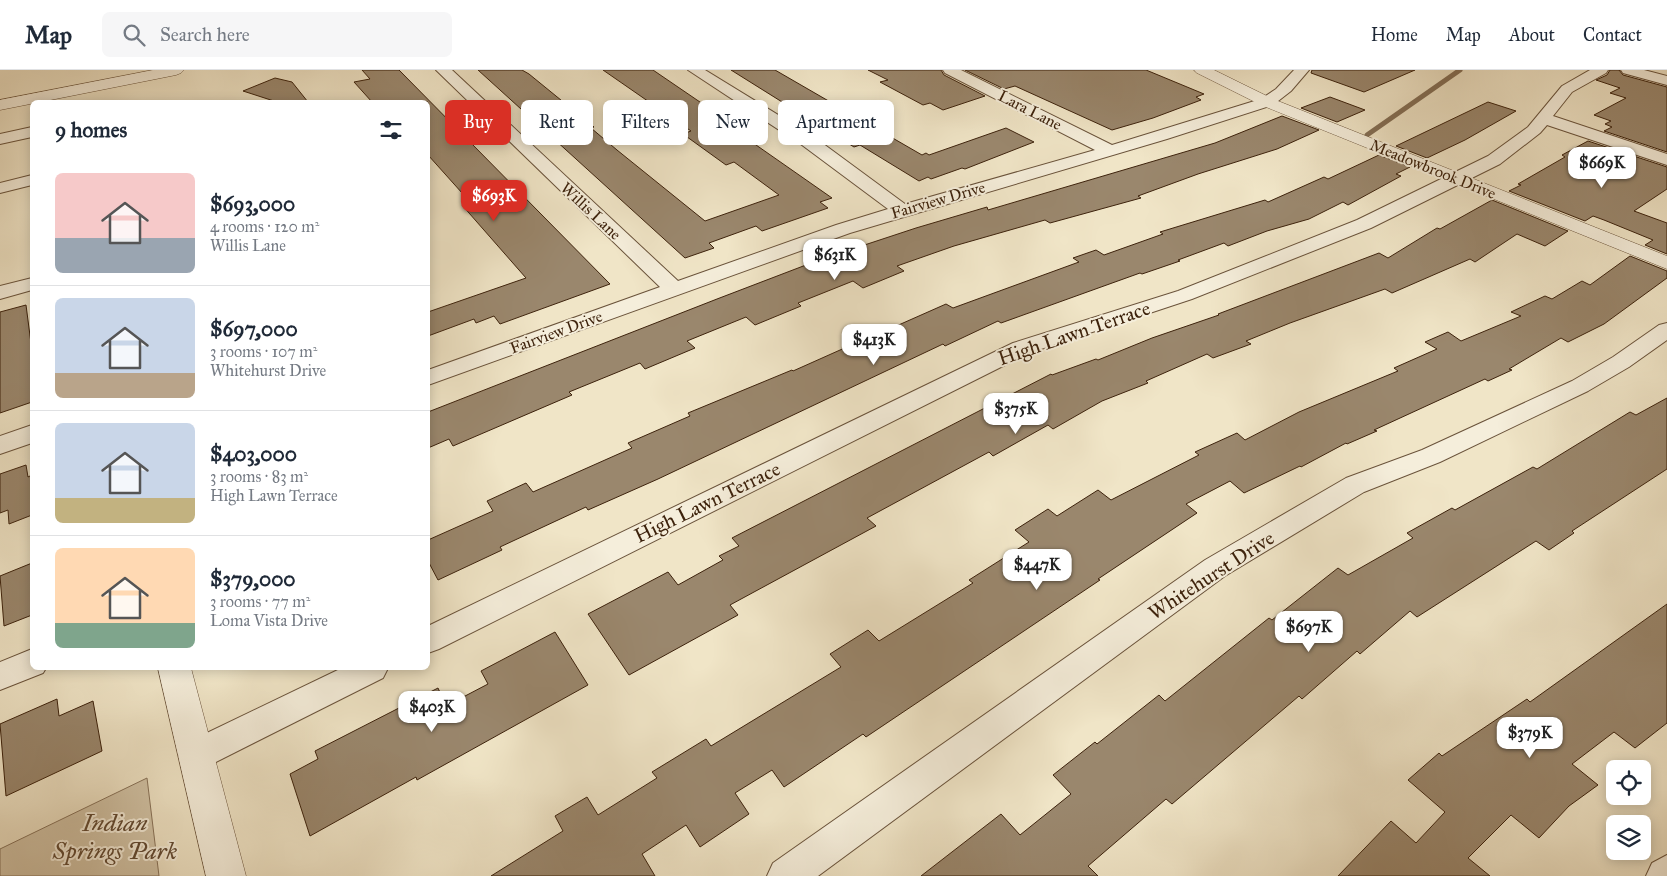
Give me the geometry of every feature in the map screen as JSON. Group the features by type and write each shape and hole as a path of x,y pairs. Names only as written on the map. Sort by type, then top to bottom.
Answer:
{"street":[{"path":"38,100 176,70"},
{"name":"Willis Lane","path":"443,70 674,290"},
{"path":"695,70 808,141 902,210"},
{"name":"Lara Lane","path":"950,70 1110,150"},
{"name":"Meadowbrook Drive","path":"1202,70 1267,102 1667,263"},
{"name":"Fairview Drive","path":"430,377 902,210 1193,127 1267,102 1288,88 1302,70"},
{"name":"High Lawn Terrace","path":"430,639 1021,348 1185,295 1364,224 1494,160 1534,130 1568,89 1601,70"},
{"path":"1628,70 1667,81"},
{"path":"0,105 30,101"},
{"path":"1543,118 1667,160"},
{"path":"0,139 30,132"},
{"path":"0,188 30,180"},
{"path":"0,292 30,284"},
{"name":"Whitehurst Drive","path":"786,876 1214,568 1354,485 1431,456 1580,386 1621,362 1667,330"},
{"path":"0,445 30,435"},
{"path":"0,676 30,664"},
{"path":"175,670 226,876"},
{"path":"196,755 368,670"}],"green space":[{"name":"Indian Springs Park","path":"147,778 159,876 0,876 0,849"}],"building":[{"path":"362,70 399,70 429,100 370,100 354,82 370,79"},
{"path":"478,70 522,70 561,100 521,100 521,109"},
{"path":"603,70 653,70 698,101 698,145 688,138 688,132 691,131 688,129 688,100 646,100"},
{"path":"731,70 775,70 827,100 779,100"},
{"path":"868,70 941,70 944,75 985,96 943,110 930,103 923,105 880,82 888,80"},
{"path":"965,70 1146,70 1204,94 1196,97 1201,100 1153,118 1112,130 1015,86 1004,89"},
{"path":"1312,70 1415,70 1364,92 1311,73"},
{"path":"1610,70 1619,70 1623,75 1667,87 1667,152 1604,131 1612,127 1605,124 1611,121 1594,115 1626,98 1610,93 1620,88 1596,80 1607,75"},
{"path":"275,78 292,82 306,100 271,100 243,91"},
{"path":"1330,97 1365,110 1337,122 1301,108"},
{"path":"430,101 445,117 445,145 473,145 610,284 500,324 494,316 476,323 474,319 430,335 430,311 526,278 462,205 471,203 430,157"},
{"path":"1488,102 1516,111 1465,140 1427,158 1396,146"},
{"path":"1282,116 1319,130 1277,149 1198,174 1138,196 1141,198 1050,223 1045,220 954,246 897,266 904,271 863,288 853,281 798,303 801,306 755,325 746,317 687,341 695,348 645,369 640,363 569,392 572,395 453,446 449,439 430,447 430,411 717,299 819,260 916,228 987,207 988,210 1215,143"},
{"path":"1006,128 1034,142 965,169 962,168 931,179 928,177 919,181 860,145 894,145 894,139 922,155 926,153 929,155"},
{"path":"593,130 603,138 603,145 611,145 705,221 779,195 734,162 726,165 698,145 756,145 832,198 820,202 828,208 762,231 756,226 709,243 714,248 685,258 561,145 593,145"},
{"path":"1588,141 1667,167 1667,189 1634,211 1667,223 1667,254 1645,245 1653,240 1604,220 1593,216 1585,221 1509,191 1565,157 1562,155"},
{"path":"1379,155 1410,167 1396,174 1401,176 1348,205 1343,202 1309,219 1267,231 1228,246 1224,243 1178,260 1180,261 1142,274 1140,273 1001,323 998,321 945,346 943,344 658,479 588,510 586,507 500,547 502,550 438,580 430,565 430,539 493,511 487,501 526,483 533,492 632,448 628,443 690,416 688,413 793,371 858,342 853,339 880,327 885,331 946,304 953,308 1079,262 1073,258 1096,250 1104,255 1163,234 1160,232 1265,200 1268,202 1324,177 1328,179"},
{"path":"1492,200 1568,231 1545,246 1517,234 1475,262 1470,259 1392,293 1385,289 1290,323 1246,341 1251,344 1213,358 1207,354 1146,381 1148,383 1102,401 1053,429 1048,425 993,456 989,452 867,518 876,526 730,605 738,615 629,675 588,614 668,572 678,585 723,560 719,556 739,546 732,538 1051,374 1096,359 1098,360 1379,253 1388,258 1437,228 1440,229"},
{"path":"1630,256 1667,271 1667,278 1604,324 1568,342 1561,338 1509,369 1512,370 1488,381 1485,379 1374,430 1377,431 1346,443 1301,467 1244,493 1230,481 1186,504 1197,513 866,737 863,734 784,787 772,770 735,793 749,814 700,847 686,825 642,854 655,876 491,876 563,831 555,816 587,797 598,815 657,778 652,772 706,739 711,746 841,667 830,654 868,630 879,641 973,583 969,580 1029,542 1015,530 1048,509 1057,516 1098,490 1111,500 1199,455 1195,452 1237,433 1245,440 1299,412 1398,371 1394,368 1437,349 1425,342 1448,332 1461,341 1521,316 1511,312 1545,296 1552,299 1582,281 1590,285"},
{"path":"26,305 30,336 30,403 0,413 0,312"},
{"path":"1667,398 1667,469 1572,531 1574,533 1549,550 1536,541 1417,617 1410,611 1360,654 1357,651 1302,699 1299,696 1172,804 1166,799 1088,866 1098,876 921,876 1001,814 1020,835 1071,794 1053,775 1095,742 1097,744 1159,695 1165,701 1269,618 1272,620 1338,568 1348,575 1413,538 1407,533 1452,508 1455,510 1533,467 1537,469 1630,412 1636,415"},
{"path":"26,465 28,477 30,476 30,516 9,524 8,510 0,513 0,474"},
{"path":"30,564 30,616 4,626 0,576"},
{"path":"1667,604 1667,723 1635,748 1614,732 1572,764 1598,785 1569,806 1539,838 1511,815 1468,858 1490,876 1338,876 1391,821 1416,843 1445,812 1408,780 1439,753 1442,756 1527,699 1530,702"},
{"path":"555,632 588,685 417,780 416,777 310,836 290,774 318,759 315,751 438,688 446,706 488,684 481,671"},
{"path":"57,699 59,716 93,701 102,751 6,796 0,724"}],"waterway":[{"path":"1367,135 1460,70"}]}
